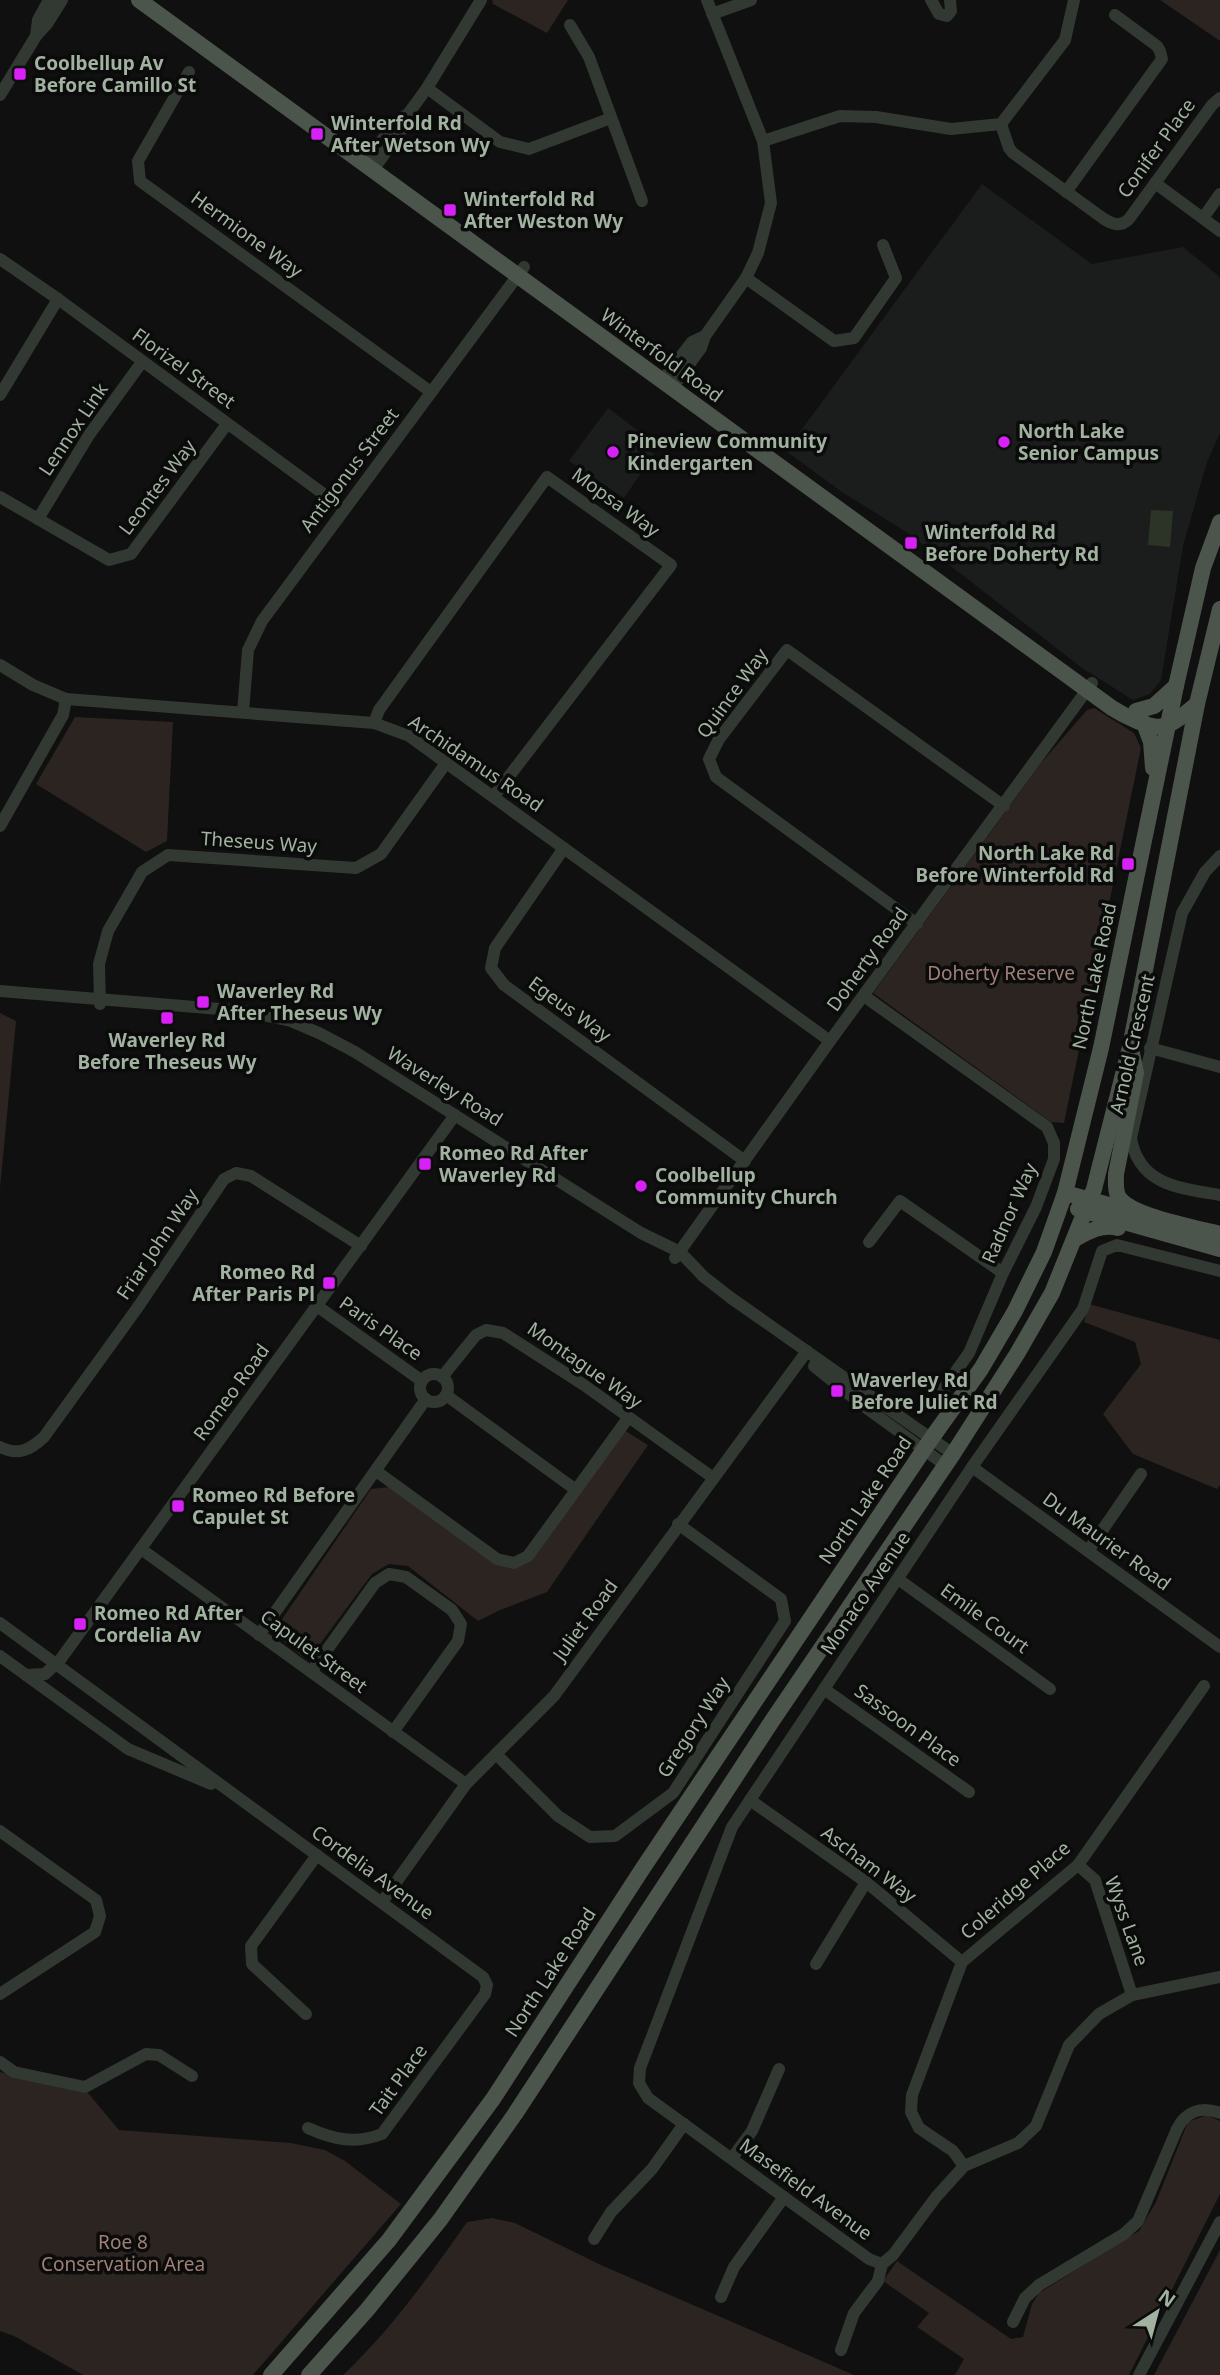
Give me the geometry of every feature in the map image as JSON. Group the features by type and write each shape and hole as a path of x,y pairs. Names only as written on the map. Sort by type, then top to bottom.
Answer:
{"main road":[{"name":"Winterfold Road","path":"139,0 521,271 1127,717 1140,717 1158,727 1168,726"},
{"name":"Winterfold Road","path":"153,0 371,163"},
{"name":"North Lake Road","path":"271,2375 389,2240 493,2099 643,1868 981,1369 1015,1311 1044,1252 1064,1198 1101,1048 1154,785 1203,568 1220,522"},
{"path":"309,2375 367,2310 440,2220 515,2114 772,1721 949,1459 1041,1312 1088,1206 1130,1047 1197,704 1220,610"},
{"path":"1154,785 1151,742 1140,717 1176,686"},
{"path":"1188,748 1168,726 1197,704"},
{"path":"1130,1047 1136,1070 1116,1174 1119,1198 1134,1210 1220,1235"},
{"path":"1064,1198 1220,1250"},
{"path":"1088,1206 1220,1235"},
{"path":"1075,1239 1088,1231 1110,1226 1194,1247 1220,1250"}],"street":[{"path":"36,36 38,20 49,0"},
{"path":"0,95 3,81 62,0"},
{"path":"371,163 398,120 408,114 427,88 481,0"},
{"path":"670,381 692,342 705,336 746,278 758,253 771,203 763,141 707,0"},
{"path":"712,15 751,0"},
{"path":"931,0 939,14 947,16 951,10 950,0"},
{"path":"763,141 839,116 876,117 951,129 1001,124 1065,40 1074,0"},
{"path":"1066,192 1162,59 1157,46 1115,15"},
{"path":"570,25 589,57 642,201"},
{"name":"Hermione Way","path":"189,72 138,160 140,181 431,392"},
{"path":"427,88 500,142 529,149 611,118"},
{"name":"Conifer Place","path":"1001,124 1013,153 1104,219 1122,225 1212,104 1220,98"},
{"path":"1155,183 1220,231"},
{"path":"1203,218 1220,194"},
{"path":"746,278 834,341 855,338 896,278 883,245"},
{"name":"Florizel Street","path":"0,259 344,509"},
{"name":"Antigonus Street","path":"243,712 248,650 261,621 521,271"},
{"path":"0,395 58,299"},
{"name":"Lennox Link","path":"38,519 89,435 142,362"},
{"name":"Leontes Way","path":"0,497 109,560 131,554 227,424"},
{"name":"Mopsa Way","path":"374,723 379,710 547,477 671,565 494,796"},
{"name":"Quince Way","path":"917,925 716,778 709,759 719,739 787,650 1004,806"},
{"name":"Archidamus Road","path":"0,665 33,685 66,699 374,723 409,736 830,1041"},
{"name":"Doherty Road","path":"678,1256 830,1041 1089,687"},
{"path":"0,826 63,715 66,699"},
{"name":"Theseus Way","path":"96,1003 94,985 98,979 108,931 142,872 168,855 356,867 381,854 446,763"},
{"name":"Egeus Way","path":"564,848 495,947 491,968 504,985 745,1161"},
{"name":"Arnold Crescent","path":"1220,856 1205,872 1182,913 1131,1138 1133,1150 1140,1163 1161,1182 1220,1195"},
{"name":"Waverley Road","path":"0,991 96,1003"},
{"name":"Radnor Way","path":"864,996 1047,1127 1054,1143 1054,1159 1036,1207 1003,1273 969,1353 937,1398"},
{"name":"Waverley Road","path":"0,1000 221,1007 266,1014 321,1034 355,1052 452,1118 678,1256 711,1293 804,1354 949,1459"},
{"path":"1150,1048 1220,1067"},
{"name":"Romeo Road","path":"56,1664 452,1118"},
{"name":"Friar John Way","path":"0,1447 8,1451 23,1452 44,1437 138,1307 224,1180 236,1173 251,1176 361,1246"},
{"path":"869,1242 900,1201 1003,1273"},
{"name":"Monaco Avenue","path":"639,2083 640,2068 732,1827 972,1467 1083,1309 1102,1251 1117,1245 1220,1271"},
{"name":"Paris Place","path":"317,1306 422,1381"},
{"name":"Montague Way","path":"442,1377 476,1335 486,1330 503,1333 712,1477"},
{"name":"Juliet Road","path":"382,1902 466,1784 554,1696 804,1354"},
{"path":"431,1374 442,1377 448,1388 446,1395 436,1402 426,1399 420,1389 422,1381 431,1374"},
{"path":"446,1395 576,1490"},
{"path":"259,1635 426,1399"},
{"path":"376,1471 497,1559 514,1563 528,1556 628,1418"},
{"name":"Du Maurier Road","path":"972,1467 1220,1647"},
{"path":"1088,1551 1141,1474"},
{"name":"Gregory Way","path":"496,1754 558,1816 590,1837 615,1836 673,1793 785,1621 781,1599 678,1524"},
{"name":"Capulet Street","path":"141,1549 466,1784"},
{"path":"311,1672 375,1583 389,1574 406,1577 452,1610 461,1624 458,1641 393,1732"},
{"name":"Emile Court","path":"898,1579 1050,1689"},
{"name":"Cordelia Avenue","path":"0,1623 484,1977 487,1985"},
{"name":"Cordelia Avenue","path":"0,1656 128,1749 232,1792"},
{"path":"26,1675 45,1674 56,1664"},
{"name":"Coleridge Place","path":"964,2166 953,2151 919,2128 911,2112 912,2095 962,1962 1078,1865 1205,1686"},
{"name":"Sassoon Place","path":"824,1689 969,1792"},
{"name":"Ascham Way","path":"750,1800 866,1882 962,1962"},
{"path":"0,1831 96,1900 100,1916 95,1932 0,1994"},
{"path":"306,2014 252,1964 251,1946 317,1855"},
{"name":"Wyss Lane","path":"1078,1865 1095,1880 1132,1995"},
{"path":"816,1964 866,1882"},
{"name":"Masefield Avenue","path":"639,2083 648,2098 869,2259 882,2264 893,2255 936,2197 964,2166 1018,2143 1036,2126 1069,2045 1099,2014 1132,1995 1220,1977"},
{"name":"Tait Place","path":"308,2128 324,2135 363,2141 382,2134 485,1994 487,1985"},
{"path":"0,2062 14,2073 85,2087 146,2054 159,2056 192,2076"},
{"path":"732,2158 752,2131 779,2069"},
{"path":"1013,2322 1025,2298 1040,2285 1124,2234 1138,2221 1184,2118 1202,2110 1220,2113"},
{"path":"594,2239 611,2212 652,2169 684,2124"},
{"path":"721,2297 734,2267 784,2197"},
{"path":"1139,2375 1220,2222"},
{"path":"841,2350 854,2313 877,2281 882,2264"}],"shaded area":[{"name":"North Lake Senior Campus","path":"982,184 1092,264 1183,247 1220,277 1220,433 1207,462 1183,546 1161,680 1150,694 1133,700 1082,668 908,533 842,492 786,451"},
{"name":"Pineview Community Kindergarten","path":"608,408 653,442 647,450 654,454 624,498 569,461"},
{"path":"1151,510 1173,511 1170,547 1148,545"}],"green space":[{"path":"492,0 568,0 547,33 493,4"},
{"path":"1160,0 1220,0 1220,41"},
{"name":"Doherty Reserve","path":"1094,708 1134,733 1141,748 1064,1123 1051,1122 873,993 1041,763 1087,710"},
{"path":"75,717 173,722 167,841 146,852 36,784"},
{"path":"0,1013 16,1021 0,1188"},
{"path":"1089,1304 1220,1340 1220,1485 1217,1489 1133,1454 1103,1414 1141,1364 1135,1342 1084,1322"},
{"path":"624,1430 648,1445 547,1592 478,1621 408,1566 389,1564 372,1574 311,1656 303,1657 278,1637 276,1628 371,1489 389,1487 505,1565 522,1554 566,1495"},
{"name":"Roe 8 Conservation Area","path":"0,2072 88,2093 119,2130 291,2143 325,2150 345,2161 401,2204 253,2375 83,2375 14,2336 0,2331"},
{"path":"1207,2115 1220,2121 1220,2194 1129,2375 955,2375 964,2359 917,2327 929,2313 883,2281 897,2261 1011,2339 1023,2337 1032,2304 1039,2293 1139,2231 1156,2202 1188,2122"},
{"path":"492,2218 515,2223 601,2265 854,2375 343,2375 393,2321 467,2222"},
{"path":"1220,2250 1220,2375 1154,2375"}],"place":[{"name":"Coolbellup Av Before Camillo St","path":"20,74"},
{"name":"Winterfold Rd After Wetson Wy","path":"317,134"},
{"name":"Winterfold Rd After Weston Wy","path":"450,210"},
{"name":"North Lake Senior Campus","path":"1004,442"},
{"name":"Pineview Community Kindergarten","path":"613,452"},
{"name":"Winterfold Rd Before Doherty Rd","path":"911,543"},
{"name":"North Lake Rd Before Winterfold Rd","path":"1128,864"},
{"name":"Waverley Rd After Theseus Wy","path":"203,1002"},
{"name":"Waverley Rd Before Theseus Wy","path":"167,1018"},
{"name":"Romeo Rd After Waverley Rd","path":"425,1164"},
{"name":"Coolbellup Community Church","path":"641,1186"},
{"name":"Romeo Rd After Paris Pl","path":"329,1283"},
{"name":"Waverley Rd Before Juliet Rd","path":"837,1391"},
{"name":"Romeo Rd Before Capulet St","path":"178,1506"},
{"name":"Romeo Rd After Cordelia Av","path":"80,1624"}]}
